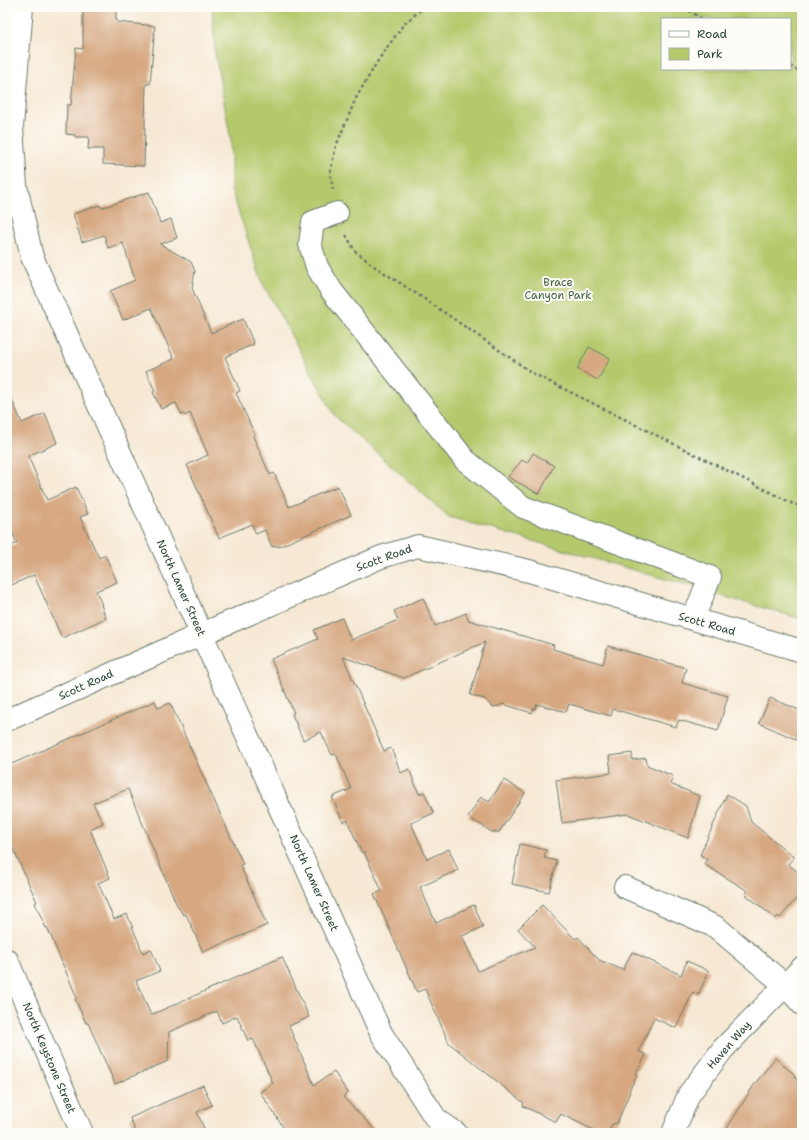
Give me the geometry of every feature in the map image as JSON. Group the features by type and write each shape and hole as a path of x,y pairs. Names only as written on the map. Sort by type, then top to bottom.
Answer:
{"street":[{"name":"North Lamer Street","path":"22,7 12,127 16,186 32,257 381,1033 436,1119 456,1133"},
{"path":"337,213 313,222 310,244 317,267 331,290 465,460 523,507 710,577 693,619"},
{"name":"Scott Road","path":"7,720 381,557 418,546 529,571 802,651"},
{"path":"625,887 716,927 785,985 802,1004"},
{"name":"North Keystone Street","path":"7,960 82,1133"},
{"name":"Haven Way","path":"673,1133 689,1094 723,1049 802,968"}],"path":[{"path":"424,7 404,24 379,59 356,98 336,146 330,173 337,213 343,229 355,251 374,266 534,374 793,504 802,506"},
{"path":"684,7 700,18"},
{"path":"791,67 802,73"}],"green space":[{"name":"Brace Canyon Park","path":"212,7 802,7 802,619 722,596 695,586 672,581 449,517 335,416 262,282 231,189 231,141 215,53"}],"building":[{"path":"83,7 116,7 117,22 155,26 150,84 146,84 144,166 103,164 103,149 88,149 89,137 75,137 75,135 66,134 67,105 71,105 76,48 83,49"},
{"path":"149,192 160,223 171,219 177,238 160,244 191,262 195,271 192,288 211,333 243,319 254,344 225,357 240,391 236,393 255,435 253,436 270,475 274,473 289,507 338,486 351,515 278,547 277,545 272,547 265,530 256,534 252,524 219,538 187,465 208,455 190,413 185,416 184,414 182,415 176,403 161,409 146,371 174,359 151,308 123,320 110,291 135,280 123,243 108,248 104,235 82,242 73,214 100,205 101,208"},
{"path":"589,347 610,358 598,380 577,369"},
{"path":"7,389 22,423 45,413 57,443 28,456 47,500 76,487 88,514 80,517 99,558 105,555 117,582 96,591 106,618 62,638 34,575 7,587 7,548 17,543 7,521"},
{"path":"533,453 554,466 539,494 508,477 522,460 527,463"},
{"path":"423,598 435,626 466,613 468,620 554,645 553,649 603,664 608,646 686,668 682,683 728,696 718,731 679,720 676,727 613,709 611,716 569,704 566,712 537,704 532,713 503,704 492,707 485,699 470,695 485,642 404,678 343,657 384,751 391,748 401,773 409,769 419,794 424,792 434,813 411,823 427,859 449,849 458,870 420,887 436,923 474,905 483,927 462,936 478,971 535,947 518,929 542,905 575,939 578,937 599,960 623,970 632,952 681,975 687,961 709,971 698,995 693,992 676,1028 654,1018 639,1051 646,1055 635,1074 637,1075 629,1091 630,1092 617,1123 612,1124 608,1133 600,1133 561,1114 556,1122 523,1106 524,1103 449,1043 425,989 417,992 374,894 382,891 347,820 343,822 332,797 351,789 336,754 332,755 321,732 303,740 292,714 294,713 271,659 318,639 314,630 342,618 351,640 398,620 394,611"},
{"path":"770,698 802,711 802,742 759,723"},
{"path":"155,701 158,708 170,703 243,864 240,865 267,925 203,952 186,914 183,915 176,903 128,789 93,803 103,823 90,829 110,878 98,883 114,919 127,914 143,953 151,949 160,971 136,981 151,1015 282,957 309,1017 289,1026 314,1085 334,1072 348,1093 343,1097 378,1133 287,1133 260,1092 273,1083 253,1039 248,1041 237,1016 222,1023 217,1011 169,1032 168,1061 115,1084 88,1023 86,1023 75,999 77,998 7,835 7,766"},
{"path":"632,753 632,760 646,758 647,765 673,776 670,784 700,796 688,838 628,814 562,823 556,780 611,773 609,756"},
{"path":"504,780 525,793 499,832 492,832 468,817 481,797 489,802"},
{"path":"727,794 746,806 751,822 794,857 788,864 800,874 798,877 802,880 802,892 780,918 778,916 776,919 745,894 748,891 704,864 707,859 700,855"},
{"path":"520,844 546,850 544,858 557,861 549,892 512,884"},
{"path":"775,1058 802,1083 802,1133 724,1133 754,1085"},
{"path":"203,1085 212,1105 197,1112 206,1133 136,1133 130,1118"}]}
